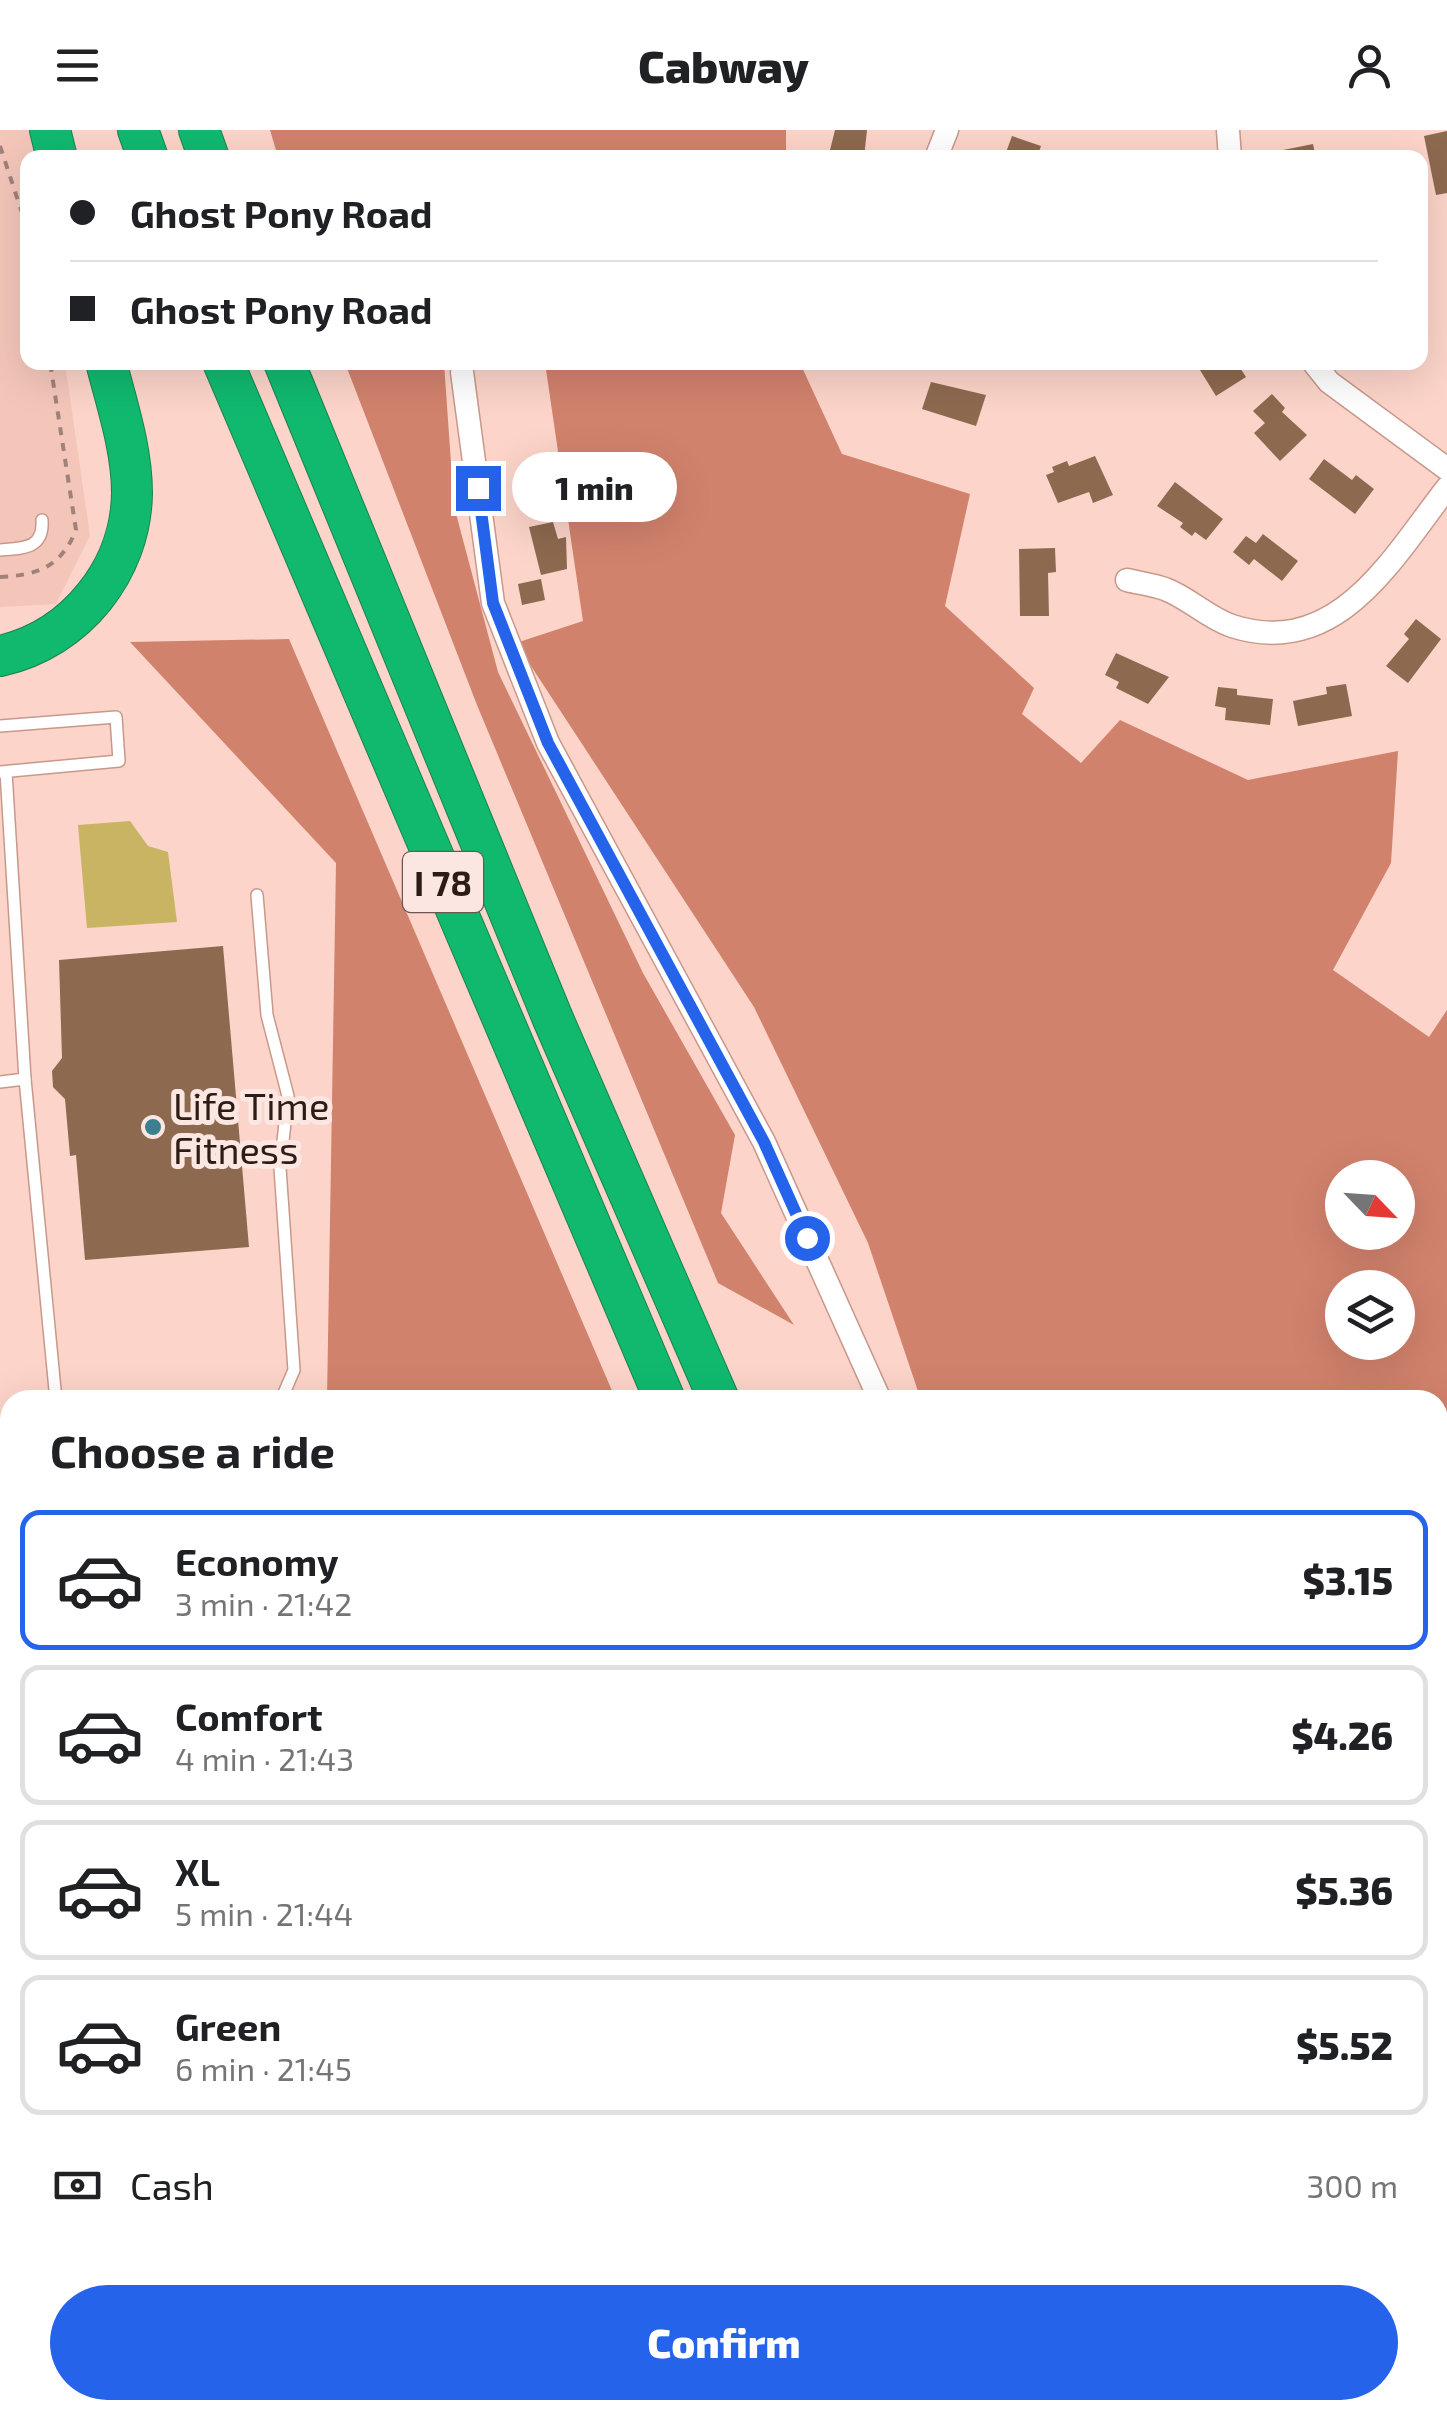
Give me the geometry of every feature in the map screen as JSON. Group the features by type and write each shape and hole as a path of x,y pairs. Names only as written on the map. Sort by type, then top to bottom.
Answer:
{"highway":[{"path":"0,656 41,642 68,625 108,580 121,551 132,491 128,450 108,370"},
{"name":"I 78","path":"227,370 661,1390"},
{"name":"I 78","path":"287,370 538,984 715,1390"},
{"path":"700,1356 723,1390"}],"street":[{"path":"1318,370 1328,382 1447,469"},
{"path":"462,372 493,603 548,743 764,1142 876,1390"},
{"path":"1127,580 1166,590 1240,628 1278,634 1304,630 1339,615 1360,599 1447,488"}],"lane":[{"path":"0,550 35,544 43,530 42,520"},
{"path":"0,726 116,716 119,761 3,772 55,1390"},
{"path":"256,894 267,1015 288,1096 280,1168 294,1370 285,1390"},
{"path":"0,1082 26,1080"}],"path":[{"path":"0,146 20,207"},
{"path":"0,577 44,571 68,550 76,530 51,370"}],"shaded area":[{"path":"0,130 29,130 34,150 20,150 20,370 66,370 90,536 56,604 0,607"},
{"path":"270,130 786,130 786,150 276,150"},
{"path":"348,370 444,370 454,506 498,672 643,973 735,1135 721,1213 794,1325 718,1283 477,705"},
{"path":"546,370 803,370 842,454 970,494 945,606 1034,688 1022,714 1081,763 1120,720 1248,780 1398,751 1391,863 1333,970 1429,1037 1447,1010 1447,1390 918,1390 868,1243 754,1007 516,643 583,621"},
{"path":"289,639 612,1390 327,1390 336,863 130,642"},
{"path":"130,821 148,846 168,852 177,922 87,928 78,825"}],"building":[{"path":"835,130 867,130 865,150 830,150"},
{"path":"1447,131 1447,193 1436,195 1424,136"},
{"path":"1012,136 1041,146 1040,150 1007,150"},
{"path":"1313,144 1314,150 1283,150"},
{"path":"1200,370 1242,370 1246,377 1216,396"},
{"path":"931,382 986,395 976,426 922,409"},
{"path":"1272,394 1285,408 1282,412 1307,435 1280,461 1254,433 1265,423 1253,411"},
{"path":"1095,456 1113,495 1093,503 1089,492 1058,503 1046,475 1054,472 1052,467 1067,461 1069,466"},
{"path":"1324,459 1352,480 1356,475 1374,489 1355,514 1309,479"},
{"path":"1175,482 1223,519 1206,540 1195,532 1192,536 1180,527 1183,523 1157,506"},
{"path":"553,522 558,539 566,537 567,569 541,575 529,527"},
{"path":"1263,534 1298,561 1282,581 1254,559 1249,565 1233,552 1246,536 1256,543"},
{"path":"1055,548 1056,572 1048,573 1049,616 1020,616 1019,549"},
{"path":"541,579 545,600 522,605 518,584"},
{"path":"1416,619 1441,639 1408,683 1386,666 1409,639 1404,634"},
{"path":"1116,653 1169,677 1148,704 1116,688 1119,682 1105,675"},
{"path":"1346,684 1352,716 1298,726 1293,701 1327,694 1326,687"},
{"path":"1218,687 1237,689 1237,695 1273,699 1270,725 1225,720 1226,708 1215,706"},
{"name":"Life Time Fitness","path":"223,946 249,1247 85,1260 76,1155 70,1156 65,1099 53,1087 52,1071 62,1058 59,960"}],"place":[{"name":"Life Time Fitness","path":"153,1127"}],"route":[{"path":"478,488 493,603 548,743 764,1142 807,1238"}]}
